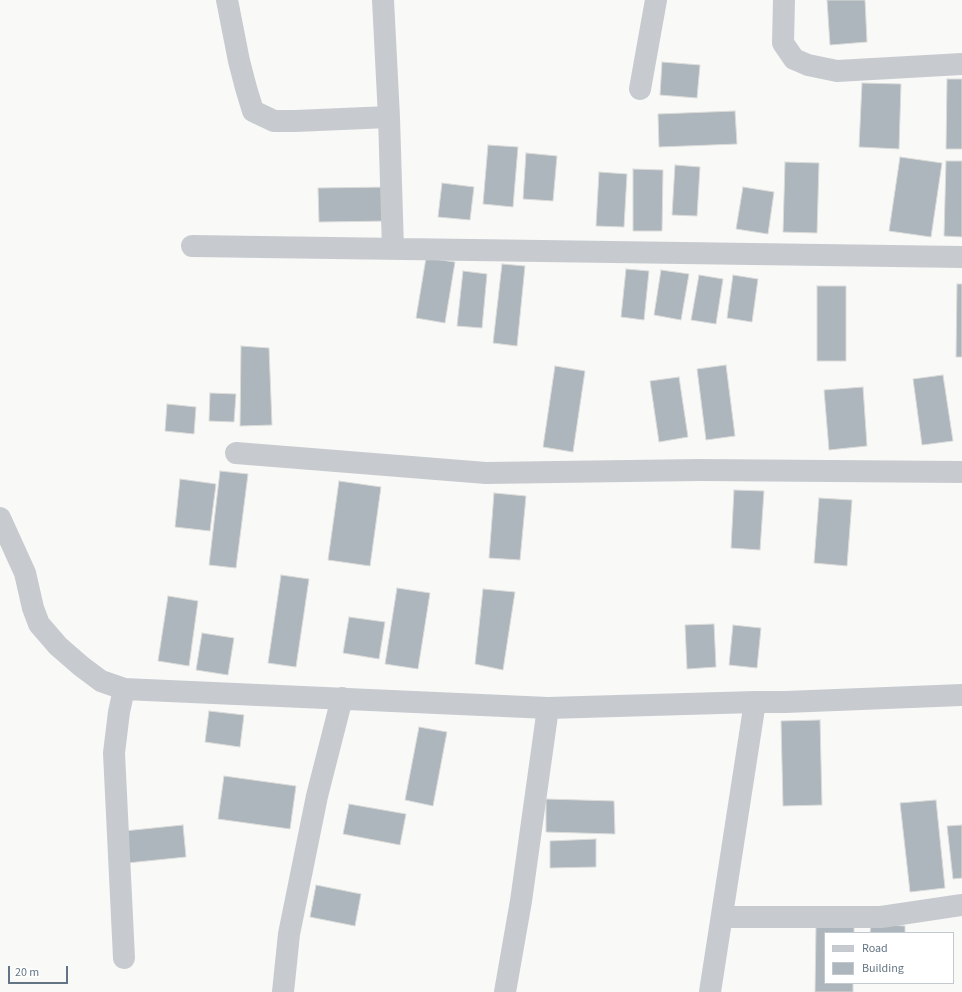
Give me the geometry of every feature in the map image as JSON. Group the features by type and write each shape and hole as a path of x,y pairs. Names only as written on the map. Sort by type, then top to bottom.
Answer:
{"street":[{"path":"227,0 239,61 253,111 274,121 389,117"},
{"path":"383,0 389,117 393,249"},
{"path":"640,89 656,0"},
{"path":"784,0 783,43 794,59 808,66 836,71 962,64"},
{"path":"192,246 962,257"},
{"path":"236,453 486,473 699,470 962,472"},
{"path":"0,518 25,573 33,608 39,624 58,646 81,666 101,681 124,688 548,708 786,702 962,695"},
{"path":"124,688 119,712 114,753 124,958"},
{"path":"283,992 289,934 316,796 342,698"},
{"path":"710,992 755,702"},
{"path":"505,992 521,902 548,708"},
{"path":"722,916 881,917 962,905"}],"building":[{"path":"827,0 865,0 867,42 830,45"},
{"path":"662,62 700,65 697,98 660,95"},
{"path":"947,79 962,79 962,149 946,149"},
{"path":"862,83 901,84 899,149 859,147"},
{"path":"735,111 737,144 659,147 658,114"},
{"path":"488,145 518,147 513,207 483,204"},
{"path":"526,153 557,156 553,201 523,199"},
{"path":"900,157 942,163 931,237 889,231"},
{"path":"946,161 962,161 962,237 944,236"},
{"path":"785,162 819,163 817,233 783,232"},
{"path":"675,165 700,167 697,216 672,215"},
{"path":"633,169 663,170 662,231 633,231"},
{"path":"599,172 627,174 624,227 596,226"},
{"path":"442,183 474,187 470,220 438,217"},
{"path":"389,187 389,221 319,222 318,188"},
{"path":"743,187 774,192 768,234 736,229"},
{"path":"426,258 455,262 445,323 416,318"},
{"path":"502,264 525,266 517,346 493,343"},
{"path":"626,269 649,271 644,320 621,317"},
{"path":"661,270 689,274 681,320 654,315"},
{"path":"463,271 487,274 482,328 457,326"},
{"path":"699,275 723,279 716,324 691,320"},
{"path":"733,275 758,279 752,322 727,318"},
{"path":"957,284 962,284 962,357 956,357"},
{"path":"817,286 846,286 846,361 817,361"},
{"path":"241,346 269,348 272,425 240,426"},
{"path":"726,365 735,436 706,440 697,369"},
{"path":"555,366 585,371 573,452 543,447"},
{"path":"943,375 953,441 922,445 913,379"},
{"path":"679,377 688,437 659,442 650,381"},
{"path":"863,387 867,446 829,450 824,390"},
{"path":"210,393 236,394 234,422 209,421"},
{"path":"167,404 196,407 194,434 165,431"},
{"path":"220,471 248,474 236,568 209,565"},
{"path":"180,479 216,484 210,531 175,527"},
{"path":"339,481 381,487 370,566 328,560"},
{"path":"734,490 764,491 760,550 731,548"},
{"path":"494,493 526,496 520,560 489,558"},
{"path":"819,498 852,500 847,566 814,563"},
{"path":"281,575 309,579 296,667 268,663"},
{"path":"397,588 430,593 418,669 385,664"},
{"path":"483,589 515,592 503,670 475,664"},
{"path":"168,596 198,601 189,666 158,661"},
{"path":"349,617 385,622 379,659 343,653"},
{"path":"714,624 716,667 687,669 685,625"},
{"path":"733,625 761,628 757,668 729,665"},
{"path":"202,633 234,638 228,675 196,670"},
{"path":"209,711 244,715 240,747 205,742"},
{"path":"820,720 822,805 783,806 781,721"},
{"path":"419,727 447,732 433,806 405,800"},
{"path":"224,776 296,786 290,829 218,819"},
{"path":"546,799 614,801 615,834 546,832"},
{"path":"936,800 945,888 910,892 900,803"},
{"path":"349,804 406,814 400,845 343,834"},
{"path":"183,825 186,857 127,863 124,831"},
{"path":"962,825 962,878 953,879 947,826"},
{"path":"596,839 596,867 550,868 550,841"},
{"path":"316,885 361,894 355,926 310,917"},
{"path":"871,924 905,926 905,932 870,932"},
{"path":"816,927 854,927 854,932 824,932 824,984 853,984 853,992 815,992"}]}
